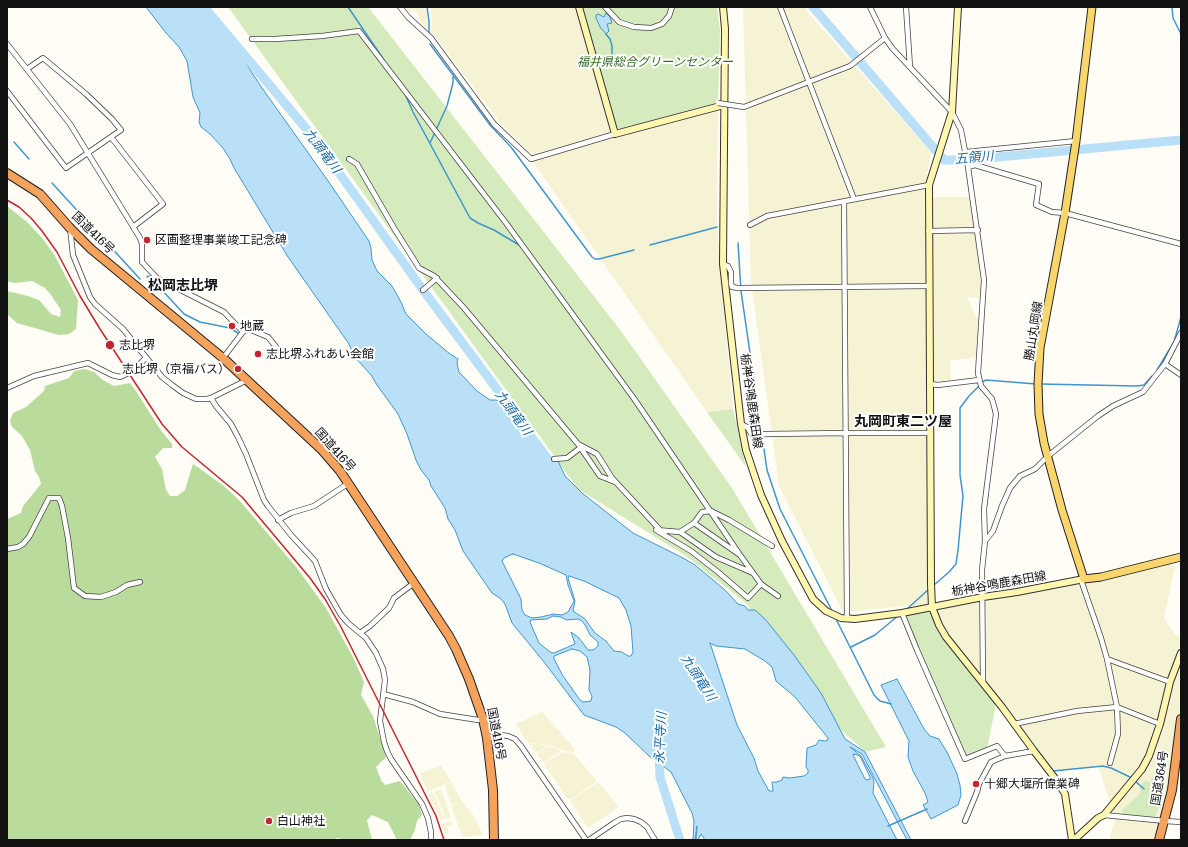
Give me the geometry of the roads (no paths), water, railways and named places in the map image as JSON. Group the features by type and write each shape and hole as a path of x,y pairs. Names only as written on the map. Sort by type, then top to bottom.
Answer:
{"highway":[{"name":"国道416号","path":"7,174 40,194 70,228 111,267 224,358 333,462 456,649 469,679 483,719 487,738 493,790 494,840"},
{"name":"国道364号","path":"1159,840 1165,822 1172,790 1181,719"}],"main road":[{"name":"勝山丸岡線","path":"1082,579 1048,456 1039,414 1038,384 1040,348 1065,213 1076,141 1092,7"},
{"path":"1082,579 1101,577 1181,557"}],"street":[{"path":"400,7 408,17 431,38 494,124 531,159 721,104 744,107 850,66 885,38"},
{"path":"579,7 615,134"},
{"path":"605,7 619,22 634,28 651,28 662,24 669,16 672,7"},
{"name":"栃神谷鳴鹿森田線","path":"723,7 725,29 721,104 723,264 741,424 750,464 770,517 808,590 819,606 826,611 844,618 866,618 902,613 1082,579"},
{"path":"780,7 854,199"},
{"path":"870,7 885,38 892,48 952,112 961,130 966,152 984,280 978,373 981,386 992,400 996,414 984,508 986,541 982,570 983,682"},
{"path":"906,7 910,67"},
{"path":"958,7 952,112 929,185 928,231 932,607 946,637 983,682 1057,781 1065,794 1073,840"},
{"path":"252,39 275,39 359,31 506,223 636,400 753,574 761,584 778,596"},
{"path":"7,44 70,124 142,244 142,262 157,278 224,312 243,332"},
{"path":"7,91 66,168 121,130 112,119 86,94 43,58 27,69"},
{"path":"111,137 163,204 133,227"},
{"path":"966,152 1076,141"},
{"path":"349,159 357,164 419,268 437,278 464,308 579,446 600,476 615,482"},
{"path":"968,167 975,165 1039,184 1036,205 1052,212 1065,213 1181,244"},
{"path":"750,225 767,216 929,185"},
{"path":"844,201 846,433 844,618"},
{"path":"70,228 73,255 90,297 95,304 123,329 162,376 183,392 196,399 207,400 247,380"},
{"path":"928,231 978,230"},
{"path":"723,264 728,266 731,272 732,287 738,288 929,286"},
{"path":"423,290 437,278"},
{"path":"224,358 246,328 268,337 281,353"},
{"path":"986,541 993,531 1010,488 1020,476 1035,469 1048,456 1098,416 1113,406 1143,392 1164,364 1181,333"},
{"path":"7,388 34,376 88,363 112,375 120,377 126,376 146,358"},
{"path":"1164,364 1181,376"},
{"path":"930,384 938,385 979,380"},
{"path":"211,398 235,431 246,454 264,500 278,520 315,562 326,589 341,615 370,644 380,660 384,680 380,721 387,751 422,804 428,818 431,840"},
{"path":"741,424 747,427 752,435 930,433"},
{"path":"554,459 567,458 579,446"},
{"path":"579,446 597,454 615,482 660,530"},
{"path":"278,520 291,513 314,506 348,483"},
{"path":"7,549 18,548 29,537 49,498 59,498 68,538 74,588 85,596 101,597 116,592 126,585 140,582"},
{"path":"680,532 694,524 702,512 711,511 772,546"},
{"path":"694,524 740,555"},
{"path":"753,574 716,557 680,532 656,530 691,551 748,598 761,584"},
{"path":"1082,579 1107,659 1118,707 1118,734 1110,763"},
{"path":"360,633 370,626 389,608 394,598 414,583"},
{"path":"902,613 965,759 997,746 1005,756"},
{"path":"1073,840 1098,818 1104,815 1142,769 1149,756 1160,724 1170,682 1181,653"},
{"path":"1107,659 1170,682"},
{"path":"383,694 413,702 440,714 478,720 483,719"},
{"path":"1014,724 1073,712 1118,707 1160,724"},
{"path":"487,738 501,735 508,736 518,742 588,840 621,819 627,818 642,822 655,840"},
{"path":"964,821 979,784 991,762 1005,756 1034,751"},
{"path":"1104,815 1165,822 1181,822"}],"water":[{"path":"146,7 206,7 234,45 262,88 369,241 372,260 377,271 392,286 406,314 426,334 458,359 457,363 459,372 477,391 490,400 505,403 513,410 531,432 536,447 542,453 558,461 565,476 582,493 633,533 695,565 725,590 738,604 745,606 748,610 755,610 765,619 794,655 821,693 845,739 865,752 911,840 907,840 862,754 850,747 861,756 873,778 873,793 897,840 705,840 701,834 698,840 696,840 697,826 695,840 693,840 694,821 692,813 671,772 649,756 625,733 616,727 584,715 512,623 505,604 501,599 492,593 463,551 455,530 448,519 445,508 416,460 398,414 371,375 354,356 349,344 288,257 223,148 201,127 199,122 200,113 193,97 187,61 179,47","holes":["513,554 539,563 566,575 574,601 568,612 562,615 553,614 532,618 525,615 522,610 521,599 502,561 504,558","569,576 584,581 619,598 626,610 631,626 633,652 631,656 628,656 622,652 614,651 606,641 595,633 585,619 573,611 575,601 568,578","553,616 561,617 566,620 578,619 582,621 590,635 598,642 598,646 593,650 588,650 579,638 571,632 575,644 554,653 550,652 539,643 530,622 531,620 547,619","710,643 716,646 745,649 765,661 772,667 776,681 795,697 828,738 828,740 825,741 819,740 816,745 807,748 806,767 808,773 804,776 790,778 783,777 782,780 772,782 773,791 769,791 758,771 754,758 737,725","572,649 580,651 587,657 590,670 589,690 592,696 591,701 583,702 580,700 563,676 554,659 554,656","854,754 860,756 870,777 870,779 865,779 853,755"]},
{"path":"606,13 610,17 612,23 607,24 609,31 606,34 600,27 596,15 598,14 604,17"},
{"path":"897,679 924,729 930,736 939,739 948,754 960,785 961,795 958,805 931,819 923,805 928,802 925,793 913,771 908,757 909,741 881,685"}],"waterway":[{"name":"九頭竜川","path":"204,7 314,138 423,290 517,416"},
{"path":"348,7 384,60"},
{"path":"427,7 429,33"},
{"name":"五領川","path":"813,7 944,160 966,160 1181,140"},
{"path":"1172,7 1173,18 1181,34"},
{"path":"606,34 610,39 612,46 612,58 615,62"},
{"path":"430,44 490,125 511,147 592,257 599,259 634,250"},
{"path":"430,143 447,106 453,83 453,77"},
{"path":"404,92 413,112 470,218 519,245"},
{"path":"14,142 29,159"},
{"path":"52,183 140,279"},
{"path":"650,245 717,227"},
{"path":"738,243 741,291 767,470 780,509 832,611"},
{"path":"147,277 149,276 184,314 200,322 230,328 238,333"},
{"path":"1157,370 1174,342 1181,317"},
{"path":"1040,384 1137,386 1144,385 1152,376"},
{"path":"934,585 956,564 963,496 960,475 960,408 969,396 986,380 1036,384"},
{"name":"九頭竜川","path":"524,427 551,463"},
{"path":"907,609 929,589"},
{"path":"851,647 875,635 899,615"},
{"path":"835,617 874,695 880,701 891,704"},
{"name":"永平寺川","path":"659,751 660,777 680,840"},
{"path":"1053,771 1103,766 1111,768 1132,778"},
{"path":"1135,781 1144,789"},
{"path":"888,826 927,809"}],"railway":[{"path":"7,200 19,207 31,218 57,252 80,296 100,329 162,424 182,447 242,497 310,578 325,599 341,627 436,816 444,840"}],"place":[{"name":"区画整理事業竣工記念碑","path":"147,240"},
{"name":"地蔵","path":"232,326"},
{"name":"志比堺","path":"110,345"},
{"name":"志比堺ふれあい会館","path":"258,354"},
{"name":"志比堺（京福バス）","path":"238,369"},
{"name":"十郷大堰所偉業碑","path":"976,784"},
{"name":"白山神社","path":"269,821"}],"district":[{"name":"松岡志比堺","path":"183,286"},
{"name":"丸岡町東二ツ屋","path":"903,422"}],"park label":[{"name":"福井県総合グリーンセンター","path":"655,62"}]}
